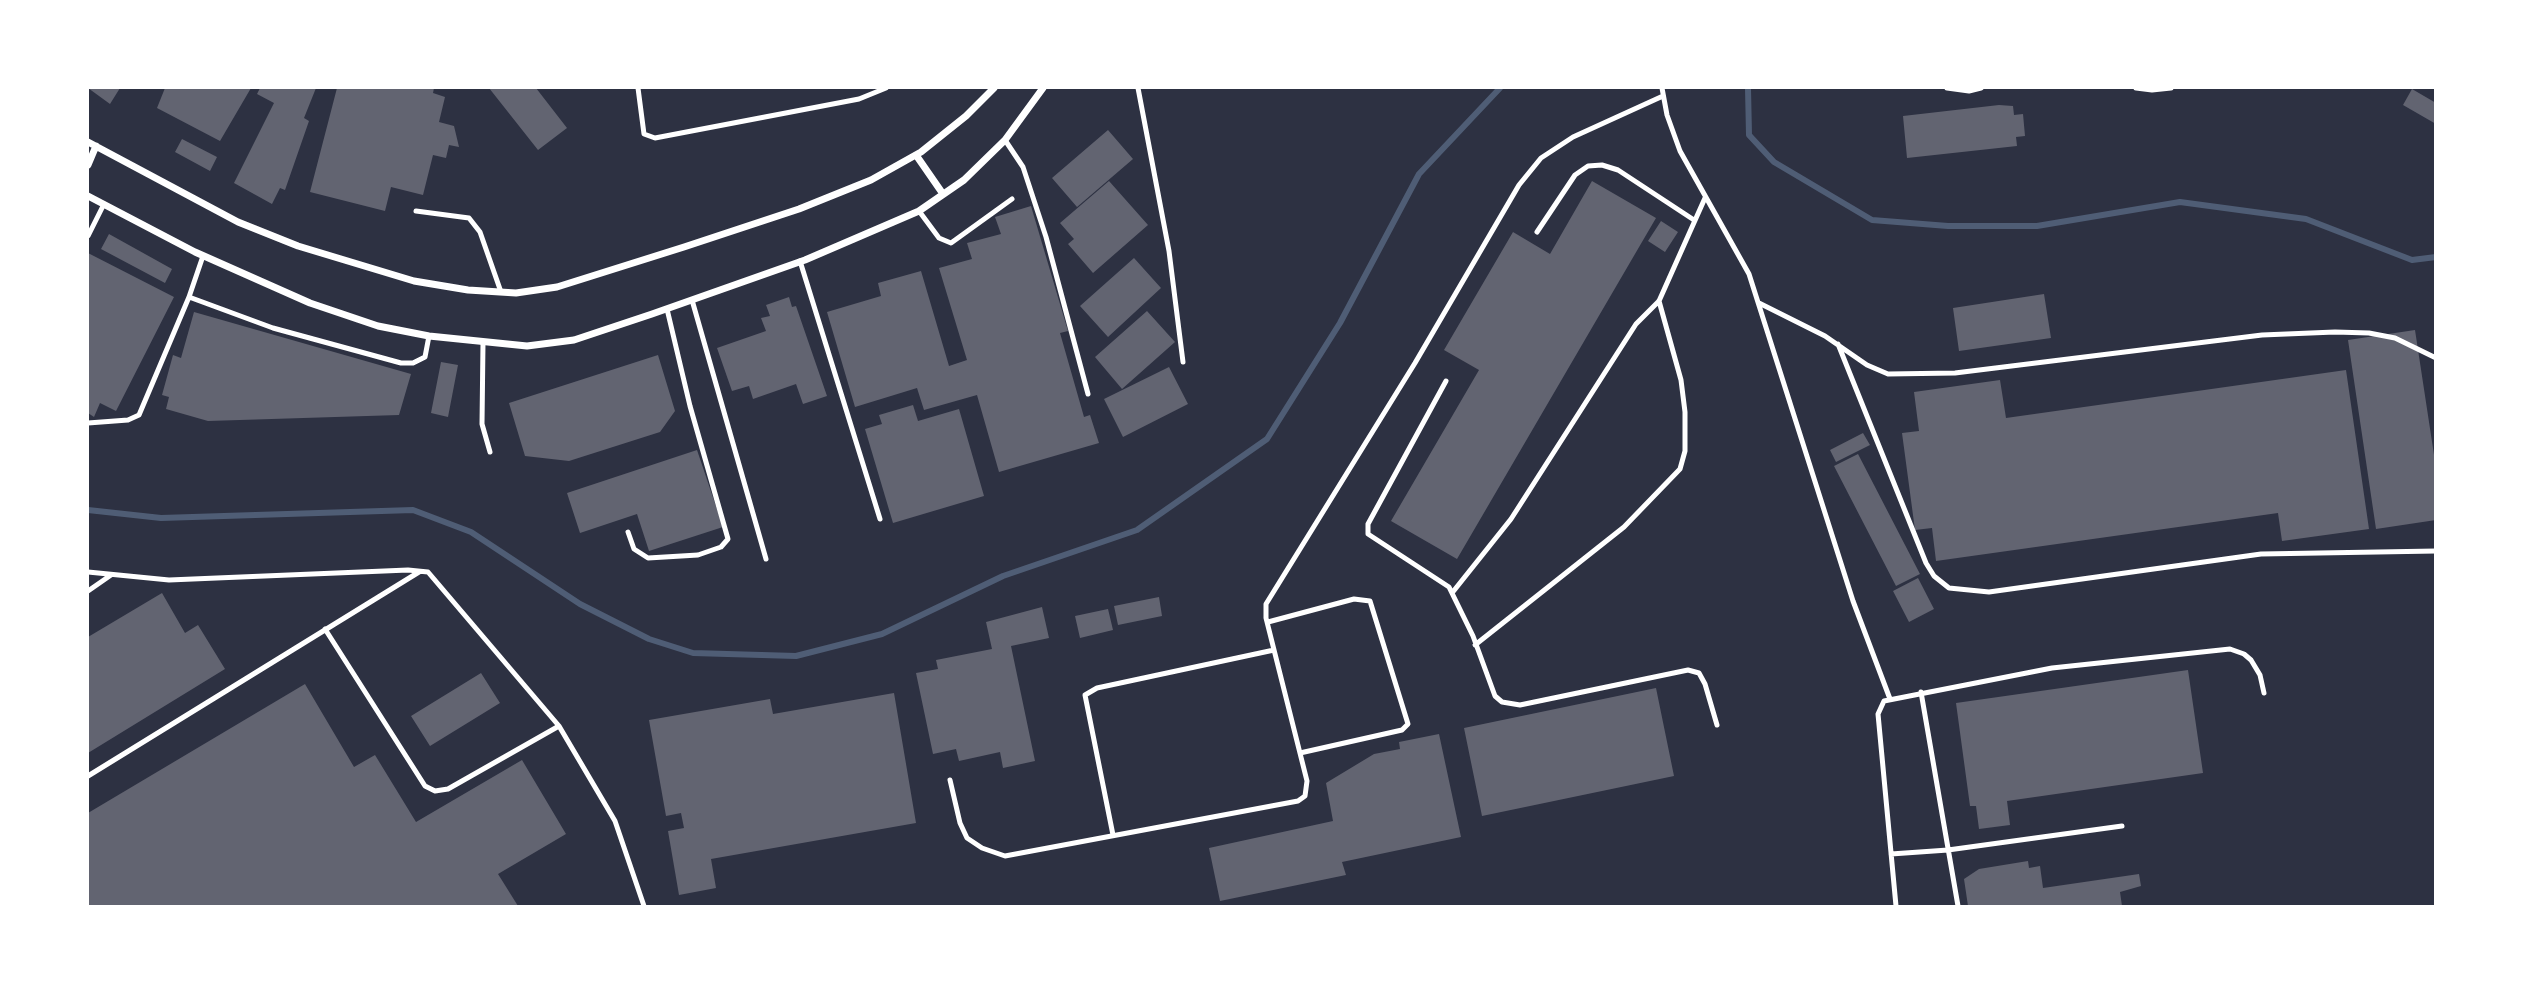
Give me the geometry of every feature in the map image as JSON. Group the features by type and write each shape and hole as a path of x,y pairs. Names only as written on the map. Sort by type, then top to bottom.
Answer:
{"street":[{"path":"88,142 238,222 298,246 414,281 500,292 557,287 799,209 871,180 916,155 966,116 994,88"},
{"path":"88,196 203,256 310,303 378,326 429,336 527,346 574,340 667,309 800,261 919,211 964,180 1005,140 1043,88"},
{"path":"88,165 96,146"},
{"path":"916,155 943,194"}],"lane":[{"path":"638,88 644,134 655,138 859,99 886,88"},
{"path":"1138,88 1169,251 1183,362"},
{"path":"1662,88 1680,151 1705,198 1738,250 1759,303 1853,601 1890,699"},
{"path":"1947,88 1969,92 1980,88"},
{"path":"2136,88 2171,88"},
{"path":"950,780 960,823 968,838 993,853 1019,855 1298,801 1308,790 1266,604 1415,363 1519,185 1541,158 1573,137 1663,96"},
{"path":"1005,140 1023,167 1046,237 1088,394"},
{"path":"1536,232 1575,175 1588,166 1602,164 1618,170 1695,220"},
{"path":"1452,593 1511,519 1636,324 1659,301 1705,198"},
{"path":"919,211 939,238 951,243 1012,199"},
{"path":"88,236 104,204"},
{"path":"416,211 469,218 480,232 500,292"},
{"path":"88,423 128,420 139,415 189,297 203,256"},
{"path":"800,261 880,519"},
{"path":"189,297 273,328 401,363 413,363 425,357 429,336"},
{"path":"692,300 765,559"},
{"path":"1475,645 1624,527 1680,469 1685,451 1685,412 1681,380 1659,301"},
{"path":"1759,303 1838,344 1867,365 1888,374 1955,373 2262,335 2335,332 2369,333 2395,338 2435,358"},
{"path":"628,532 634,549 648,558 698,555 720,547 728,539 690,406 667,309"},
{"path":"483,343 482,424 490,452"},
{"path":"1838,344 1926,563 1934,576 1949,588 1989,592 2261,554 2435,551"},
{"path":"1446,381 1368,530 1372,539 1440,580 1452,593 1490,688 1502,702 1520,705 1688,670 1699,673 1706,684 1717,725"},
{"path":"88,776 422,570"},
{"path":"88,572 169,580 422,570 434,577 559,726 615,821 644,906"},
{"path":"88,591 111,575"},
{"path":"1268,622 1354,599 1370,601 1408,724 1402,730 1300,752"},
{"path":"325,629 425,786 435,791 448,789 559,726"},
{"path":"1896,906 1878,714 1884,701 2052,668 2231,649 2251,660 2260,675 2264,693"},
{"path":"1113,835 1085,695 1097,688 1275,650"},
{"path":"1921,692 1958,906"},
{"path":"1891,854 1948,850 2122,826"}],"building":[{"path":"88,88 120,88 110,104"},
{"path":"165,88 251,88 220,141 157,108"},
{"path":"260,88 316,88 304,118 309,121 285,190 280,188 272,204 234,183 274,103 257,94"},
{"path":"337,88 434,88 433,93 445,97 439,122 454,126 459,147 449,145 446,158 433,155 423,195 391,187 385,211 310,192"},
{"path":"489,88 536,88 567,128 538,150"},
{"path":"2412,89 2436,103 2436,124 2403,105"},
{"path":"1999,105 2013,106 2014,115 2023,114 2025,136 2016,137 2017,146 1907,158 1903,116"},
{"path":"1108,130 1133,159 1077,207 1052,178"},
{"path":"182,139 217,157 210,171 175,152"},
{"path":"1109,181 1148,225 1093,273 1068,244 1074,239 1060,223"},
{"path":"1592,181 1656,218 1457,559 1391,521 1479,370 1444,350 1513,232 1550,254"},
{"path":"1031,206 1068,331 1060,333 1084,417 1090,415 1099,443 999,472 977,395 924,410 917,388 855,407 827,312 881,296 878,283 921,271 949,366 967,360 939,268 972,259 967,243 1001,234 995,217"},
{"path":"1661,221 1678,232 1665,252 1648,241"},
{"path":"109,234 172,269 165,283 101,249"},
{"path":"88,253 174,297 116,411 100,403 94,417 88,413"},
{"path":"1134,258 1161,288 1108,337 1080,306"},
{"path":"2044,294 2051,338 1959,351 1953,308"},
{"path":"789,297 792,307 796,306 827,396 803,404 796,384 753,399 749,386 732,391 717,348 766,331 761,318 770,316 766,305"},
{"path":"1147,311 1175,342 1122,389 1095,357"},
{"path":"194,312 411,374 399,415 208,421 166,409 169,397 162,395 173,355 181,358"},
{"path":"2415,330 2436,468 2436,520 2376,529 2348,340"},
{"path":"658,355 675,411 660,432 569,461 525,456 509,403"},
{"path":"441,362 458,365 448,417 431,413"},
{"path":"1169,367 1188,404 1123,437 1104,399"},
{"path":"2346,370 2369,529 2282,541 2278,513 1936,561 1932,528 1915,530 1902,433 1919,431 1914,392 2000,380 2006,418"},
{"path":"913,405 918,421 959,409 984,496 893,523 865,429 882,424 879,415"},
{"path":"1863,433 1870,445 1836,462 1830,450"},
{"path":"697,450 723,527 649,551 637,514 580,533 567,493"},
{"path":"1858,454 1920,574 1896,586 1834,466"},
{"path":"1918,578 1934,609 1909,622 1893,591"},
{"path":"162,593 185,633 198,625 225,669 88,753 88,637"},
{"path":"1159,597 1162,616 1118,625 1114,606"},
{"path":"1042,607 1049,638 1011,646 1035,761 1003,768 1000,752 959,761 956,749 933,754 916,673 938,669 936,660 992,649 986,622"},
{"path":"1108,609 1113,630 1080,638 1075,616"},
{"path":"2188,670 2203,773 2007,801 2010,825 1979,829 1976,806 1970,806 1956,703"},
{"path":"481,673 500,703 430,746 411,716"},
{"path":"305,684 354,767 375,755 416,822 522,760 566,834 498,874 518,906 88,906 88,813"},
{"path":"1656,688 1674,776 1482,816 1464,728"},
{"path":"894,693 916,823 711,859 716,888 679,895 668,831 684,828 681,813 666,816 649,720 770,699 773,714"},
{"path":"1439,734 1461,837 1342,862 1346,875 1220,901 1209,848 1333,821 1326,783 1374,754 1400,749 1399,742"},
{"path":"2028,861 2029,868 2040,866 2043,888 2139,874 2141,886 2120,892 2122,906 1968,906 1964,879 1979,869"}],"waterway":[{"path":"88,510 161,518 413,510 471,532 580,604 649,639 693,653 796,656 882,634 1003,576 1137,530 1267,439 1340,323 1419,174 1500,88"},
{"path":"1748,88 1749,135 1774,162 1872,220 1948,226 2037,226 2180,202 2306,219 2412,260 2436,257"}]}
